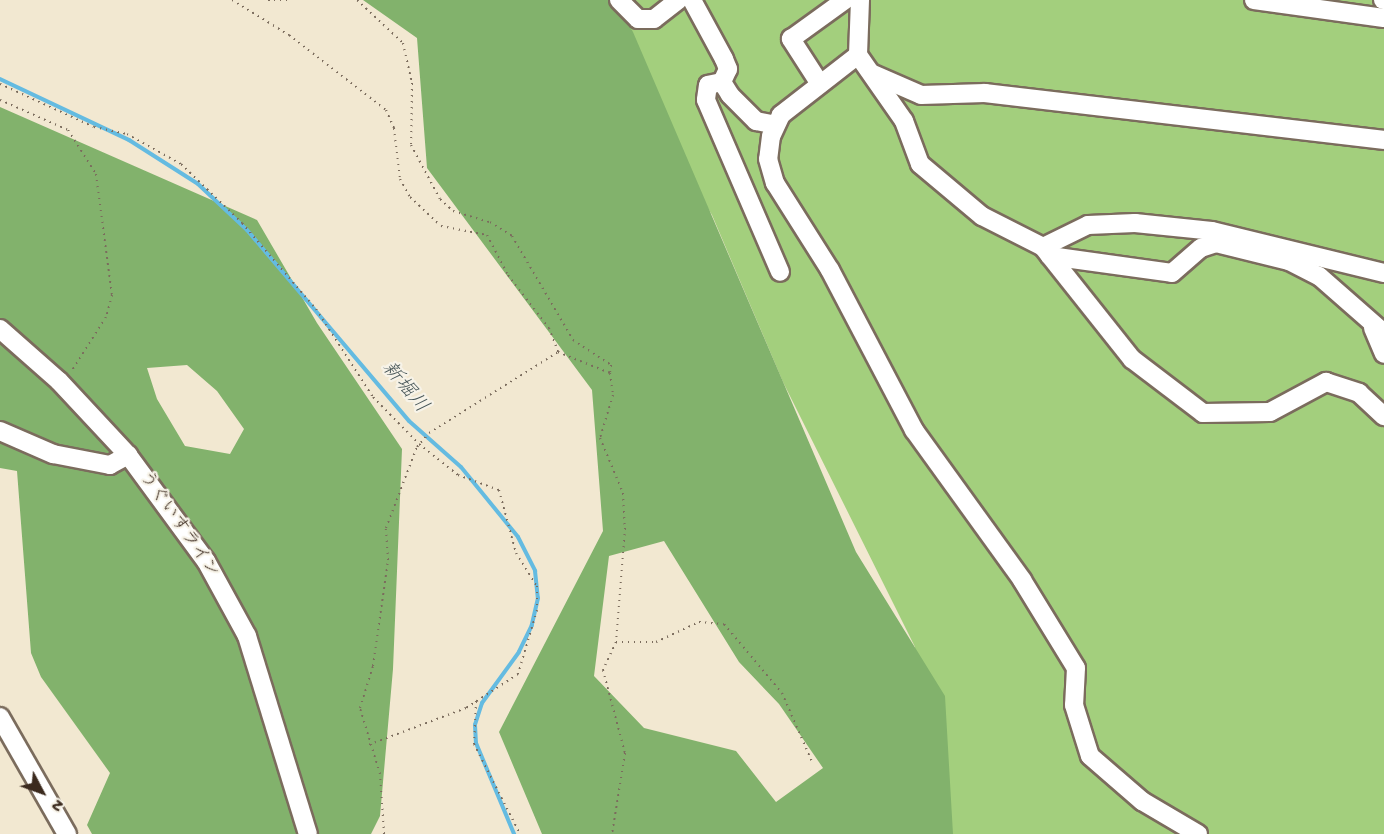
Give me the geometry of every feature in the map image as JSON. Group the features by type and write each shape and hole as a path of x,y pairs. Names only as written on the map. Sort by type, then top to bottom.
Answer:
{"street":[{"path":"619,0 638,19 654,19 678,0"},
{"path":"692,0 728,69 722,81 708,85 706,100 780,272"},
{"path":"820,84 791,39 845,0"},
{"path":"860,0 858,55 904,122 920,164 982,216 1047,251 1172,273 1200,248 1216,243 1289,261 1319,276 1356,305 1379,331 1384,354"},
{"path":"1254,0 1384,18"},
{"path":"858,55 795,101 776,125 768,159 775,183 830,270 915,430 1022,580 1076,668 1074,705 1089,756 1142,801 1198,834"},
{"path":"871,73 921,95 985,93 1384,140"},
{"path":"722,81 745,113 776,125"},
{"path":"1047,251 1088,225 1135,223 1212,231 1384,273"},
{"path":"1047,251 1132,359 1203,413 1270,412 1326,382 1359,393 1384,416"},
{"name":"うぐいすライン","path":"0,329 59,381 128,455 206,561 247,636 308,834"},
{"path":"0,430 54,454 110,465 128,455"},
{"path":"0,717 67,834"}],"path":[{"path":"232,0 290,34 386,110 394,128 400,179 410,197 441,226 487,235 508,275 549,328 558,352 610,373"},
{"path":"268,0 287,0"},
{"path":"357,0 403,44 412,83 411,145 440,199 453,211 490,222 512,236 573,339 611,365 613,395 600,438 623,493 615,642 603,670 625,753 612,834"},
{"path":"0,84 94,128 127,134 182,164 242,223 316,309 373,397 419,444 458,475 499,490 516,554 537,586 537,610 518,674 476,701 368,745"},
{"path":"0,100 68,130 96,174 112,295 106,317 76,367 59,381"},
{"path":"384,834 380,774 368,745 360,708 373,666 388,560 386,528 419,444 558,352"},
{"path":"615,642 656,642 699,622 724,624 782,693 813,764"},
{"path":"476,701 474,744 520,834"}],"green space":[{"path":"363,0 614,0 633,32 856,552 945,696 953,834 542,834 499,732 603,531 592,390 427,168 417,38","holes":["664,541 739,662 779,704 823,768 776,802 736,751 644,728 594,676 609,556"]},
{"path":"582,0 1384,0 1384,834 914,834 915,647 783,382 712,215"},
{"path":"0,107 257,220 317,323 402,449 393,669 380,816 371,834 92,834 87,825 110,773 41,677 31,653 17,471 0,468","holes":["187,365 217,391 244,429 230,454 185,446 157,399 147,368"]}],"waterway":[{"name":"新堀川","path":"0,79 129,140 198,184 247,230 409,421 461,467 518,537 535,571 538,598 532,625 519,652 482,703 475,725 476,743 514,834"}]}
